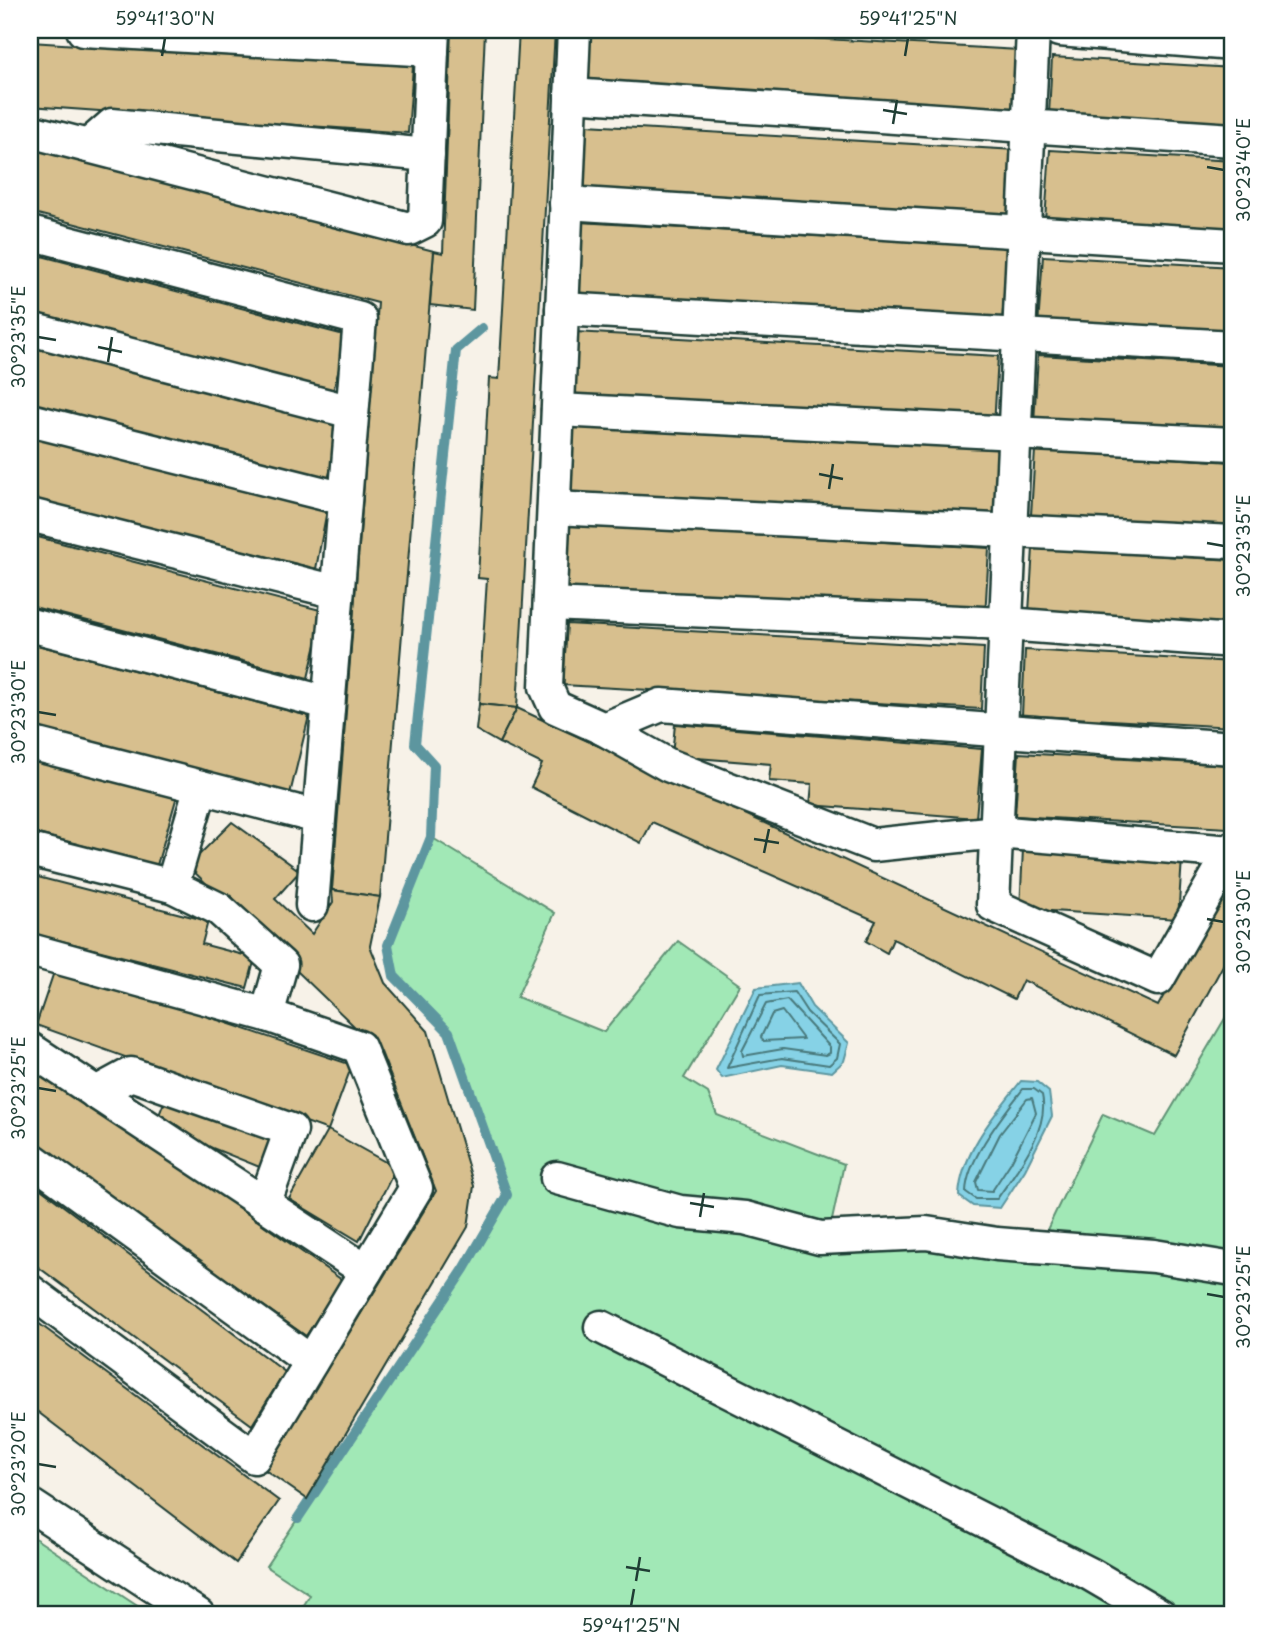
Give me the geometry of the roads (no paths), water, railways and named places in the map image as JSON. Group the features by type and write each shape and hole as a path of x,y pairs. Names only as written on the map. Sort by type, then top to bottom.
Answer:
{"lane":[{"path":"30,131 409,229 425,221 433,40 83,30"},
{"path":"574,30 546,687 555,707 604,729 668,765 873,845 997,832 1232,850 1157,979 993,905 997,832 1000,729 1033,30"},
{"path":"1059,30 1233,44"},
{"path":"571,94 1233,140"},
{"path":"88,146 112,125 428,155"},
{"path":"566,204 1233,245"},
{"path":"30,233 360,319 312,905"},
{"path":"562,309 1233,347"},
{"path":"30,329 352,412"},
{"path":"558,410 1233,444"},
{"path":"30,420 345,499"},
{"path":"554,508 1233,542"},
{"path":"30,515 337,592"},
{"path":"550,604 1006,624 1233,641"},
{"path":"30,625 328,703"},
{"path":"604,729 661,705 1233,748"},
{"path":"30,743 318,817"},
{"path":"172,886 201,787"},
{"path":"30,850 172,886 219,909 281,965 267,1015"},
{"path":"30,950 267,1015 359,1047 416,1188 254,1457 30,1291"},
{"path":"30,1049 366,1271"},
{"path":"96,1093 131,1074 291,1130 264,1204"},
{"path":"30,1157 311,1362"},
{"path":"557,1178 680,1212 745,1218 820,1238 926,1233 998,1244 1154,1256 1233,1269"},
{"path":"601,1327 1090,1574 1160,1615"},
{"path":"30,1505 198,1615"}],"water":[{"path":"798,983 812,1007 849,1043 844,1061 832,1072 782,1065 722,1078 716,1070 756,988"},
{"path":"1021,1081 1037,1082 1049,1092 1052,1116 1025,1170 1000,1208 973,1206 959,1196 966,1165 981,1135"}],"waterway":[{"path":"298,1518 464,1269 507,1195 449,1032 394,976 388,945 431,837 434,765 415,744 456,350 482,328"}]}
